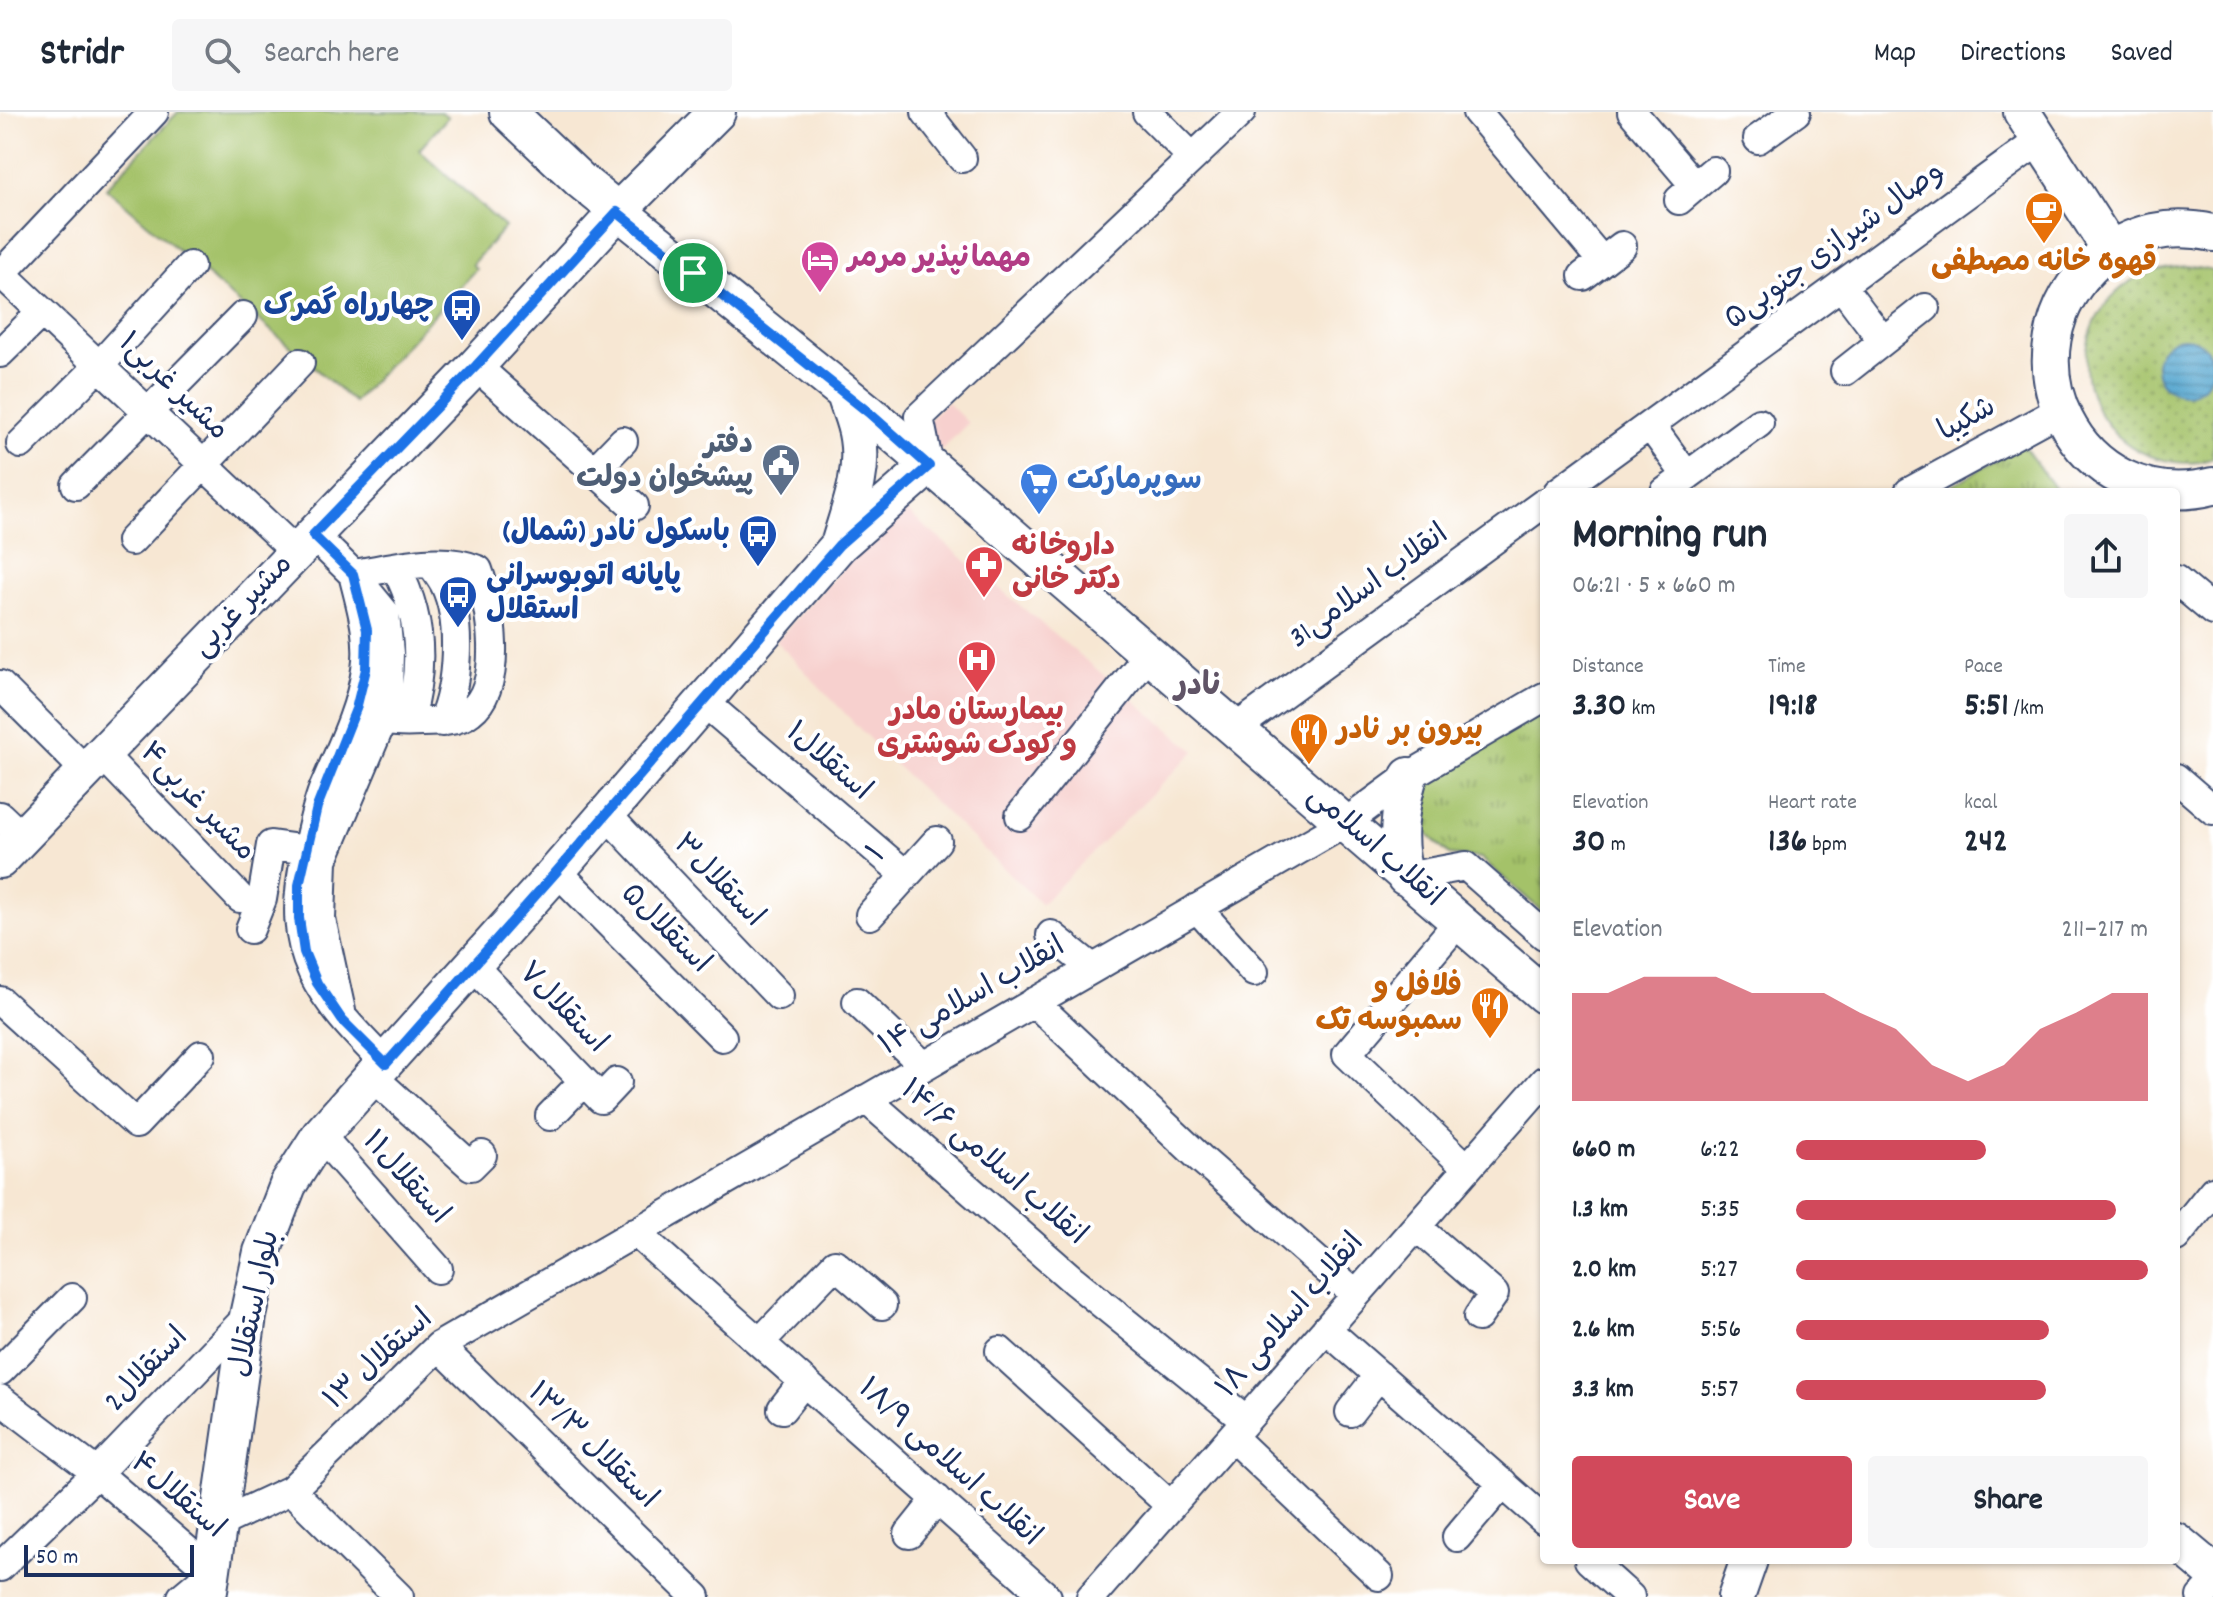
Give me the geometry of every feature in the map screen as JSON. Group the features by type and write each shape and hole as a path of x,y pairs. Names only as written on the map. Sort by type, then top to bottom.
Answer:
{"main road":[{"name":"انقلاب اسلامی","path":"508,112 617,212 845,394 1540,992"},
{"name":"مشیر غربی","path":"7,837 94,763 476,366 617,212 717,112"},
{"path":"2031,126 2110,249"},
{"path":"2152,488 2130,481 2101,464 2077,440 2060,410 2051,377 2054,327 2064,300 2081,274 2110,249 2138,236 2172,229 2213,233"},
{"path":"839,545 857,484 860,458 858,435 845,394"},
{"name":"بلوار استقلال","path":"210,1584 248,1316 262,1252 288,1185 320,1135 557,871 839,545 929,466"},
{"path":"2180,490 2213,486"},
{"path":"1405,877 1401,864 1399,820 1409,776"},
{"path":"1736,1597 1748,1564"}],"street":[{"path":"1,272 154,112"},
{"path":"926,112 962,158"},
{"path":"1147,112 1192,157"},
{"path":"929,466 919,417 1241,112"},
{"path":"1478,112 1602,261"},
{"path":"1632,112 1696,186"},
{"path":"1758,139 1787,114"},
{"name":"۵وصال شیرازی جنوبی","path":"1650,425 1841,285 2031,126"},
{"path":"21,444 99,366 190,266"},
{"name":"مشیر غربی۱","path":"1,272 203,464 305,544 353,574"},
{"path":"1841,285 1883,341"},
{"path":"1845,371 1925,308"},
{"path":"0,353 42,312"},
{"path":"76,485 243,316"},
{"path":"131,541 300,363"},
{"path":"476,366 634,506"},
{"name":"شکیبا","path":"1916,488 2060,410"},
{"path":"1563,488 1650,425 1676,484 1759,423"},
{"path":"594,471 623,441"},
{"name":"31انقلاب اسلامی","path":"1236,728 1540,506"},
{"path":"342,1020 321,919 323,860 382,718 366,669 367,630 353,574 431,563 445,585 453,613 456,661 449,705 442,722 382,718"},
{"path":"396,568 410,593 417,623 418,666 414,701 382,718 317,807 299,885 299,918 304,952 317,983 379,1070 471,1166 482,1155"},
{"path":"2180,583 2213,611"},
{"path":"1020,816 1149,654"},
{"name":"مشیر غربی۴","path":"0,685 94,763 240,898"},
{"path":"1345,823 1409,776 1540,699"},
{"name":"استقلال۱","path":"704,702 906,875"},
{"path":"2180,781 2211,803"},
{"name":"استقلال۳","path":"606,814 779,996"},
{"name":"۱۴ انقلاب اسلامی","path":"635,1232 1345,823"},
{"name":"۱","path":"870,915 937,841"},
{"path":"250,929 262,899 271,845 307,850"},
{"path":"1405,877 1466,866 1540,931"},
{"name":"استقلال۵","path":"557,871 722,1037"},
{"path":"1197,908 1254,972"},
{"path":"1459,921 1347,1054 1466,1167"},
{"path":"1051,935 1092,968"},
{"name":"استقلال۷","path":"473,966 600,1088 550,1116"},
{"path":"0,1001 136,1124 201,1055"},
{"path":"857,1002 924,1066"},
{"path":"1034,1002 1200,1158 1356,1295"},
{"name":"۱۸ انقلاب اسلامی","path":"1091,1597 1540,1085"},
{"name":"۱۴/۶ انقلاب اسلامی","path":"866,1099 1239,1429 1379,1576"},
{"name":"استقلال۱۱","path":"320,1135 438,1269"},
{"path":"2180,1233 2210,1201"},
{"path":"1417,1227 1494,1294 1478,1317"},
{"name":"۱۸/۹ انقلاب اسلامی","path":"635,1232 1047,1597"},
{"name":"۱۳ استقلال","path":"218,1524 291,1490 439,1346 635,1232"},
{"path":"760,1342 835,1264 882,1305"},
{"path":"0,1371 72,1298"},
{"name":"2استقلال","path":"0,1567 97,1473 248,1316"},
{"path":"1326,1329 1540,1516"},
{"name":"۱۳/۳ استقلال","path":"439,1346 696,1597"},
{"path":"1000,1351 1171,1506"},
{"path":"1350,1412 1379,1375"},
{"path":"782,1409 804,1381"},
{"name":"استقلال۴","path":"0,1399 97,1473 210,1584"},
{"path":"1457,1537 1503,1483"},
{"path":"291,1490 399,1597"},
{"path":"909,1534 937,1499"},
{"path":"2201,1597 2203,1561"},
{"path":"1593,1564 1620,1593"},
{"path":"182,1597 210,1584"}],"shaded area":[{"path":"947,402 968,423 941,450 920,429"},
{"name":"بیمارستان مادر و کودک شوشتری","path":"900,506 1195,751 1041,904 878,748 776,641"}],"green space":[{"path":"178,112 441,112 448,117 419,150 505,227 472,264 476,269 354,402 106,188"},
{"path":"2187,266 2213,271 2213,458 2189,463 2164,460 2136,449 2113,432 2097,409 2088,384 2086,356 2092,330 2106,304 2128,283 2149,273"},
{"path":"2023,445 2054,488 1948,488"},
{"path":"1540,715 1540,910 1481,858 1449,855 1416,823 1420,782"}],"water":[{"path":"2184,338 2204,346 2212,366 2204,386 2184,394 2164,386 2156,366 2164,346"}],"place":[{"name":"قهوه خانه مصطفی","path":"2044,245"},
{"name":"مهمانپذیر مرمر","path":"820,294"},
{"name":"چهارراه گمرک","path":"462,342"},
{"name":"دفتر پیشخوان دولت","path":"781,497"},
{"name":"سوپرمارکت","path":"1039,516"},
{"name":"باسکول نادر (شمال)","path":"758,568"},
{"name":"داروخانه دکتر خانی","path":"984,599"},
{"name":"پایانه اتوبوسرانی استقلال","path":"458,629"},
{"name":"بیمارستان مادر و کودک شوشتری","path":"977,694"},
{"name":"بیرون بر نادر","path":"1309,766"},
{"name":"فلافل و سمبوسه تک","path":"1490,1040"}],"district":[{"name":"نادر","path":"1199,688"}],"route":[{"path":"617,212 693,273 868,412 929,466 839,545 386,1064 342,1020 317,983 304,952 299,918 299,885 317,807 356,709 366,669 367,630 353,574 313,535 476,366 617,212"}]}
